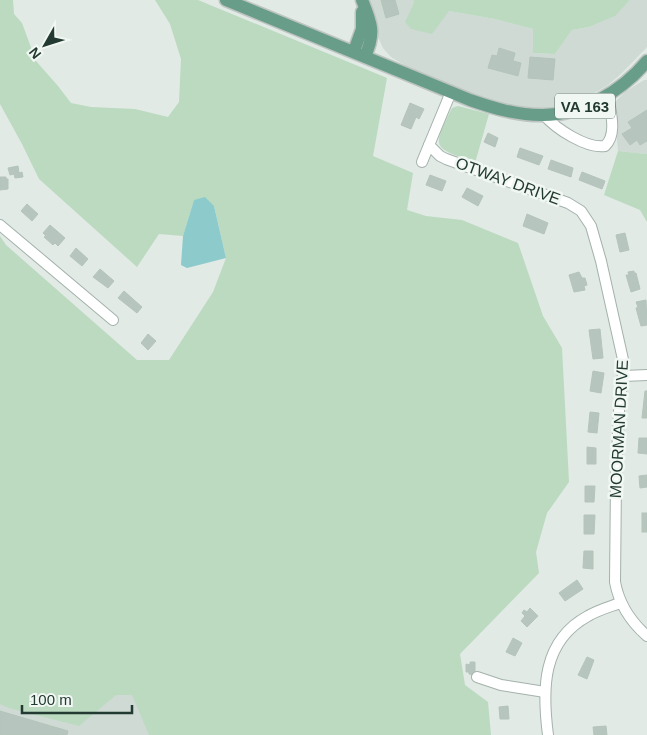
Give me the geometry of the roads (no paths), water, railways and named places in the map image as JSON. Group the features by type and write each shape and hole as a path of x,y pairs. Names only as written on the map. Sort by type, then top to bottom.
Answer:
{"main road":[{"name":"VA 163","path":"226,0 451,92 509,112 544,115 570,111 608,95 645,66"},
{"path":"360,54 371,44 372,31 369,18 361,0"}],"street":[{"path":"422,162 451,92"},
{"path":"544,115 570,136 598,146 605,146 610,141 612,133 608,95"},
{"name":"OTWAY DRIVE","path":"429,145 446,159 568,203 586,218"},
{"name":"MOORMAN DRIVE","path":"586,218 591,226 623,352 624,376 619,411 616,481 615,582 620,603 647,636"},
{"path":"0,225 113,320"},
{"path":"624,376 647,375"},
{"path":"548,735 545,692 550,660 570,629 588,616 620,603"},
{"path":"477,677 501,685 545,692"}],"water":[{"path":"205,197 214,206 226,258 187,268 181,265 183,236 194,200"}]}
